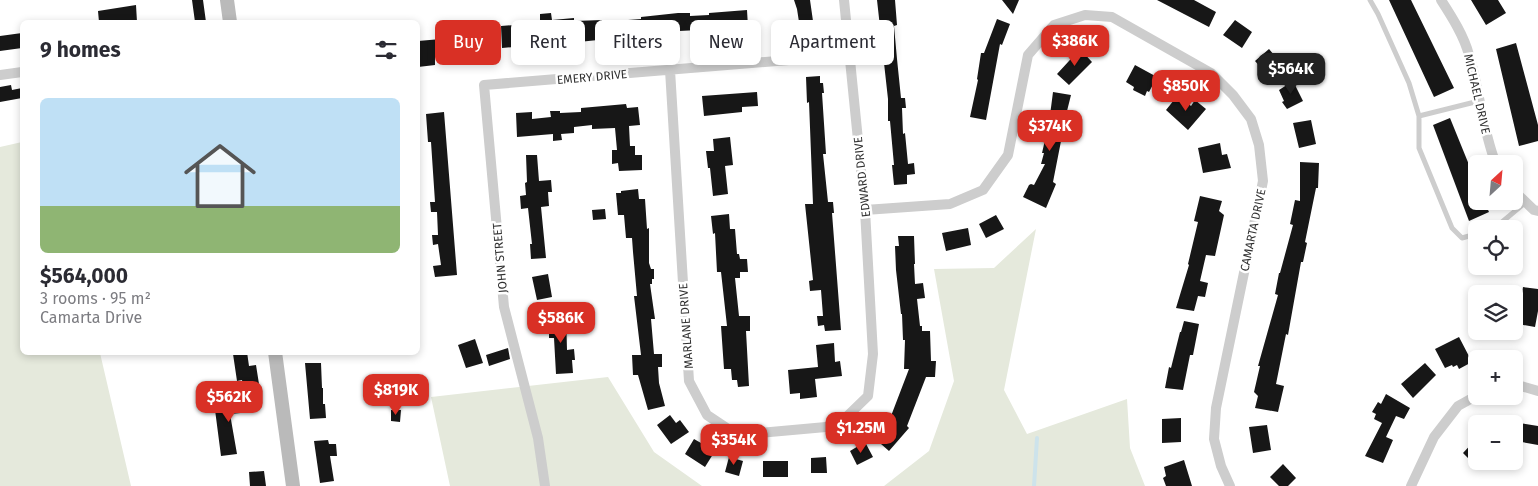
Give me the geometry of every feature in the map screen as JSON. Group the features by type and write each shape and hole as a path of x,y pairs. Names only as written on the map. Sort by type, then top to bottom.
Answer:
{"street":[{"path":"227,0 230,20"},
{"name":"EDWARD DRIVE","path":"844,0 846,20"},
{"name":"MICHAEL DRIVE","path":"1441,0 1452,17 1469,53 1493,155"},
{"name":"CAMARTA DRIVE","path":"866,210 950,204 983,190 1008,155 1028,55 1054,25 1085,15 1112,16 1211,73 1233,94 1251,119 1259,145 1263,181 1216,408 1214,439 1221,466 1230,486"},
{"name":"EMERY DRIVE","path":"484,85 771,62"},
{"name":"EDWARD DRIVE","path":"850,65 866,210 873,354"},
{"name":"MARLANE DRIVE","path":"670,70 690,381 707,415 737,435 837,426 868,396 873,354"},
{"path":"0,75 20,72"},
{"name":"JOHN STREET","path":"484,85 504,307 538,438 546,486"},
{"path":"1523,199 1538,211"},
{"path":"274,355 293,486"},
{"path":"1523,387 1538,391"},
{"path":"1410,486 1434,437 1458,406 1468,400"}],"lane":[{"path":"1370,0 1409,83 1419,116 1419,148 1452,228 1462,238 1468,236"},
{"path":"1419,116 1479,101"},
{"path":"1504,220 1526,202"}],"shaded area":[{"path":"20,142 20,355 100,355 131,486 0,486 0,147"},
{"path":"1036,229 1004,390 1027,434 1127,399 1130,448 1145,486 884,486 929,451 954,381 934,269 994,268"},
{"path":"608,377 654,452 702,486 450,486 431,397"}],"building":[{"path":"192,0 203,0 206,20 195,20"},
{"path":"794,0 810,0 813,20 799,20"},
{"path":"877,0 895,0 897,25 894,26 894,20 879,20"},
{"path":"1002,0 1019,0 1013,14"},
{"path":"1157,0 1194,0 1216,12 1209,27"},
{"path":"1389,0 1411,0 1454,88 1434,97"},
{"path":"1471,0 1498,0 1506,13 1486,25"},
{"path":"136,5 137,20 99,20 98,11"},
{"path":"747,10 748,20 690,20 690,30 680,31 680,20 628,20 678,13 690,13 690,16 709,15 709,13"},
{"path":"551,13 552,20 540,20 540,14"},
{"path":"574,18 574,20 552,20"},
{"path":"997,19 1010,24 1002,45 1000,44 986,120 970,117 978,80 981,53 984,53"},
{"path":"595,20 595,40 585,41 585,21"},
{"path":"1235,20 1252,32 1242,48 1223,35"},
{"path":"511,25 511,47 502,48 501,26"},
{"path":"894,26 901,98 905,98 906,108 902,108 903,134 905,133 908,164 914,163 915,174 907,175 907,184 894,185 890,121 888,121 884,65 894,65"},
{"path":"20,33 20,48 0,51 0,36"},
{"path":"435,40 435,65 420,67 420,41"},
{"path":"1516,43 1538,125 1538,141 1519,146 1496,49"},
{"path":"1080,49 1092,62 1069,85 1057,74"},
{"path":"1269,49 1282,64 1269,77 1255,61"},
{"path":"1135,65 1157,77 1145,96 1133,90 1134,87 1126,82"},
{"path":"820,76 820,83 823,83 824,93 822,93 826,154 823,154 828,202 833,202 834,213 832,213 841,330 825,331 824,325 818,326 817,316 823,316 821,290 810,291 809,281 813,280 805,204 813,204 809,102 807,103 806,77"},
{"path":"1293,81 1303,101 1287,109 1282,102 1284,101 1279,90"},
{"path":"11,85 12,90 20,88 20,98 0,102 0,87"},
{"path":"757,92 758,106 742,107 742,112 704,116 702,96"},
{"path":"1053,92 1071,95 1061,135 1053,182 1056,184 1046,208 1023,197 1029,185 1034,185 1045,164 1041,164 1044,153 1042,153 1049,123"},
{"path":"1178,95 1191,106 1195,100 1206,109 1188,130 1166,110"},
{"path":"626,104 627,108 638,107 640,125 629,126 630,146 635,146 635,155 642,155 642,170 619,171 618,163 612,164 612,150 617,150 615,128 592,129 592,125 574,127 574,133 561,134 562,140 553,141 553,134 517,137 516,113 532,112 532,119 551,117 550,111 560,111 560,113 581,112 581,108"},
{"path":"444,112 457,275 435,277 433,266 441,265 438,244 433,245 432,235 438,235 437,212 431,212 430,202 435,202 431,142 428,142 426,114"},
{"path":"1450,118 1468,162 1468,210 1488,210 1489,212 1469,220 1433,125"},
{"path":"1311,120 1316,144 1299,148 1293,123"},
{"path":"730,137 733,165 725,166 728,194 713,196 706,151 714,151 713,139"},
{"path":"1220,143 1222,155 1227,154 1231,168 1203,173 1198,148"},
{"path":"526,155 537,155 539,181 551,180 552,192 548,192 549,206 541,207 546,258 531,259 530,244 532,244 528,208 521,209 520,196 526,195"},
{"path":"1300,162 1319,163 1318,188 1316,188 1305,242 1307,243 1303,262 1301,262 1288,335 1286,334 1276,384 1284,386 1278,412 1255,408 1258,396 1254,392 1260,366 1258,366 1278,295 1275,294 1279,273 1293,225 1290,224 1295,200 1300,201"},
{"path":"638,189 639,199 645,199 647,229 649,228 649,263 651,269 654,269 654,279 652,279 652,284 650,284 655,319 651,319 654,354 662,354 662,367 658,367 659,383 665,406 648,410 638,375 633,375 632,355 641,355 634,296 637,296 632,238 626,238 624,215 618,215 616,193"},
{"path":"1200,196 1222,201 1219,211 1224,215 1215,256 1206,255 1200,281 1208,283 1205,297 1198,296 1194,311 1176,308 1189,265 1198,222 1194,221"},
{"path":"605,209 606,219 593,220 592,210"},
{"path":"729,214 730,229 735,229 737,254 739,254 740,259 747,259 748,272 740,272 740,278 735,278 739,316 750,316 750,331 746,331 749,386 738,387 737,380 732,380 731,369 724,369 721,326 727,326 721,272 717,272 715,233 713,234 711,216"},
{"path":"996,215 1004,229 986,238 979,224"},
{"path":"968,228 971,245 946,251 942,233"},
{"path":"898,236 914,236 915,284 923,283 925,298 917,299 920,326 922,326 922,331 930,331 931,361 936,361 935,377 926,377 907,426 909,428 889,451 873,437 891,416 909,369 904,369 905,340 903,340 902,314 896,270 895,246 899,246"},
{"path":"548,274 552,297 537,300 532,277"},
{"path":"1523,287 1538,289 1538,311 1535,327 1523,325"},
{"path":"549,314 566,314 567,350 574,349 575,360 572,360 573,373 556,374 554,338 549,338"},
{"path":"1184,321 1199,324 1193,355 1190,355 1183,390 1165,388 1169,367 1171,368"},
{"path":"1459,337 1468,354 1468,364 1459,369 1457,365 1445,368 1435,349"},
{"path":"475,339 483,363 466,368 458,345"},
{"path":"834,343 835,362 840,361 842,376 815,379 817,397 800,399 800,393 790,394 788,370 818,367 816,345"},
{"path":"508,348 510,359 489,366 486,355"},
{"path":"233,355 247,355 249,366 256,365 259,384 243,386 242,380 237,381"},
{"path":"305,363 321,363 323,404 325,404 326,418 310,419"},
{"path":"1425,363 1436,375 1413,398 1401,384"},
{"path":"1386,394 1410,408 1404,419 1396,416 1386,437 1393,440 1383,463 1365,456 1382,423 1374,419 1376,414 1372,412 1378,402 1381,404"},
{"path":"249,399 251,412 230,414 237,454 221,456 214,402"},
{"path":"391,410 401,410 400,422 391,421"},
{"path":"670,415 676,423 680,420 689,432 671,444 657,425"},
{"path":"1181,418 1181,442 1162,443 1162,419"},
{"path":"1523,424 1538,426 1538,445 1523,442"},
{"path":"1267,425 1271,450 1253,453 1249,427"},
{"path":"694,439 715,451 705,467 685,454"},
{"path":"328,440 329,444 336,444 337,456 330,456 334,481 320,483 314,441"},
{"path":"865,442 873,457 857,465 850,451"},
{"path":"1468,448 1468,458 1463,453"},
{"path":"729,457 743,461 739,476 725,472"},
{"path":"826,457 827,473 811,473 811,458"},
{"path":"1184,460 1192,486 1166,486 1163,478 1166,476 1164,467"},
{"path":"763,461 788,461 788,477 763,477"},
{"path":"1283,464 1296,478 1288,486 1279,486 1270,477"},
{"path":"264,471 266,486 250,486 249,472"}],"waterway":[{"path":"1034,486 1037,438"}]}
